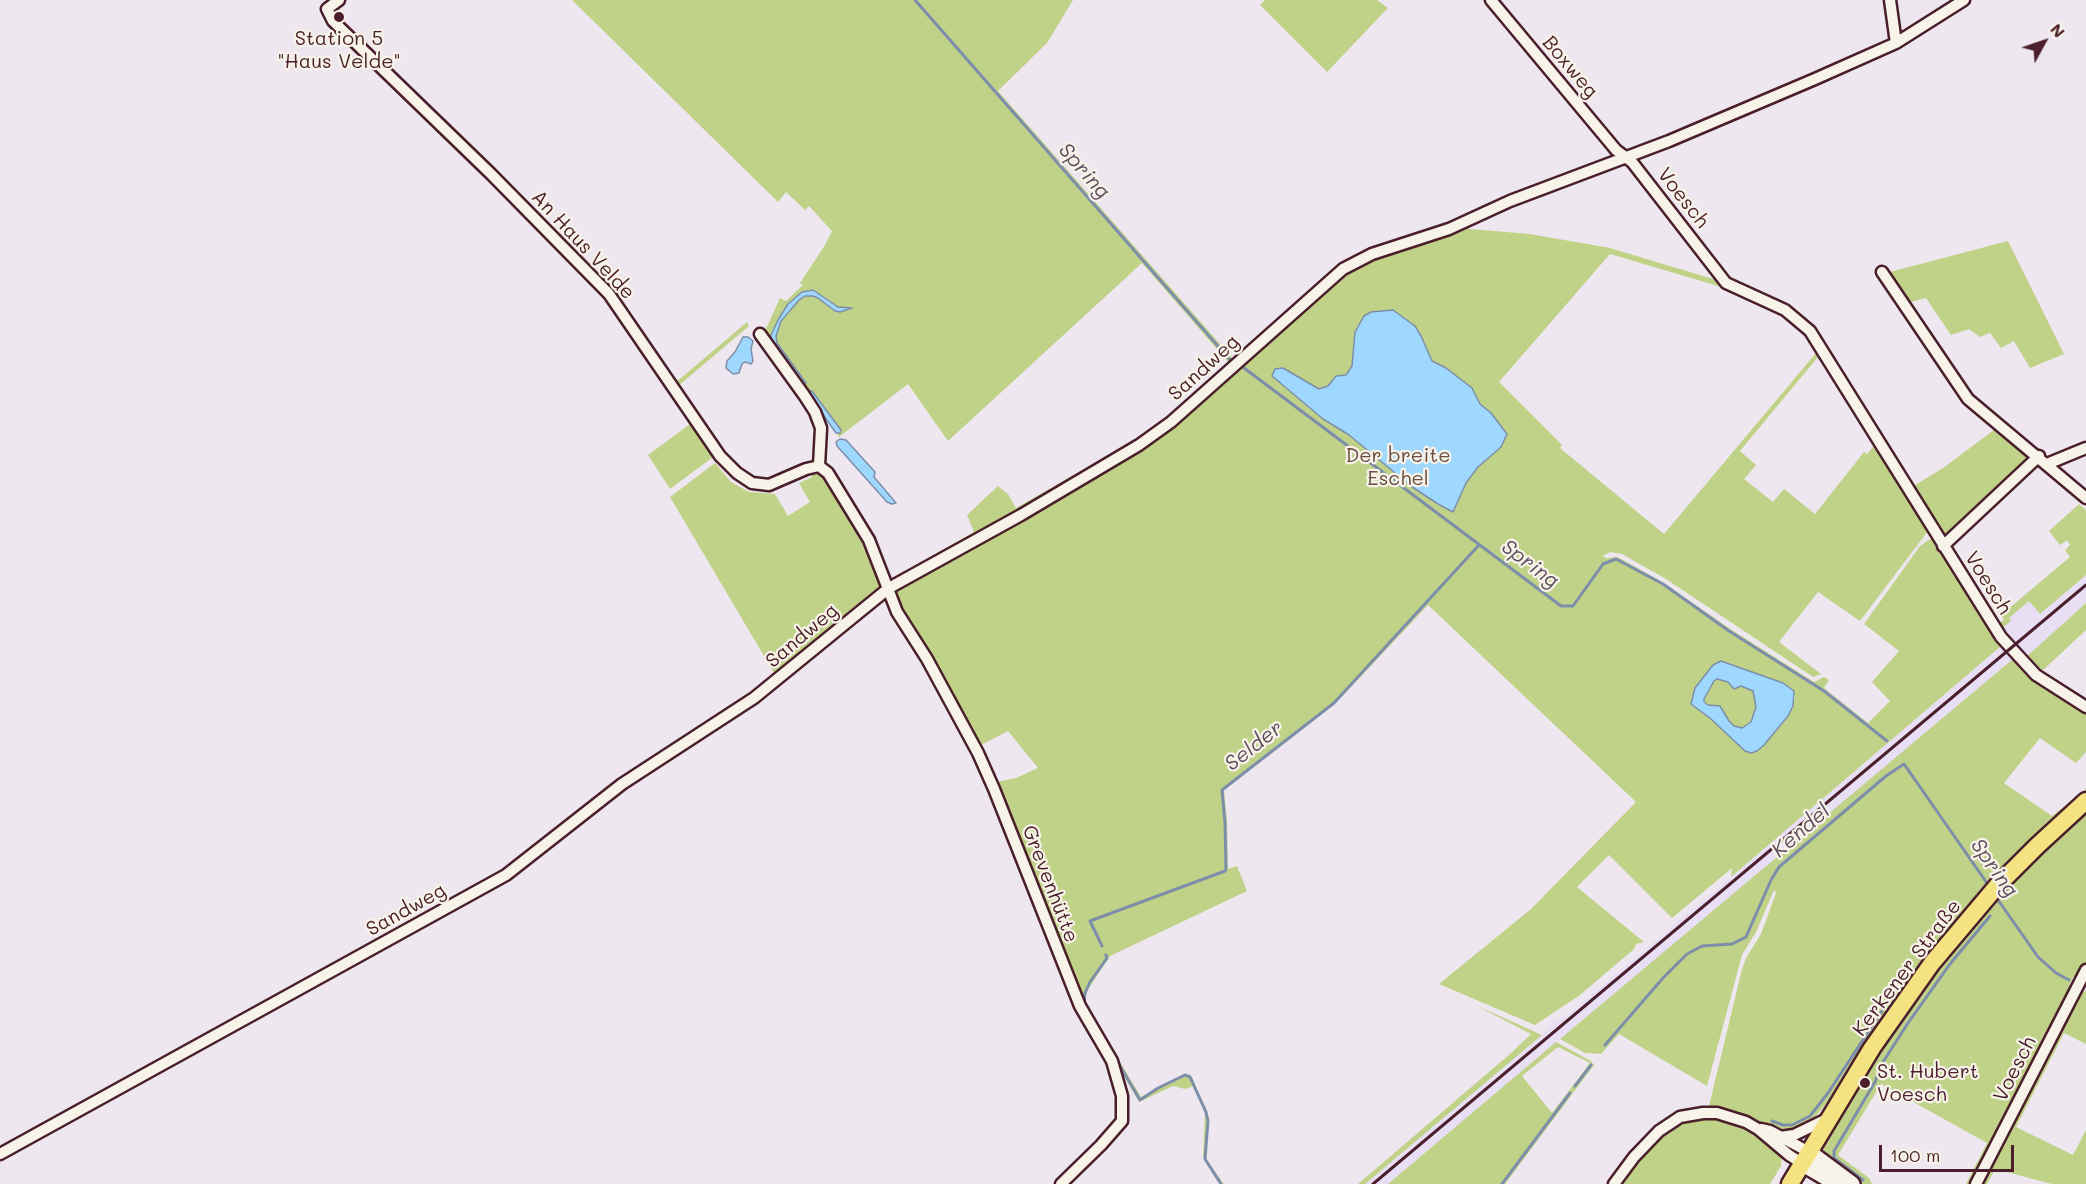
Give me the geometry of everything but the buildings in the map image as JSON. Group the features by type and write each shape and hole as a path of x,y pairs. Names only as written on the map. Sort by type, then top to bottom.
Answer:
{"main road":[{"name":"Kerkener Straße","path":"1790,1184 1872,1048 1917,983 1992,892 2086,801"}],"street":[{"name":"An Haus Velde","path":"339,0 327,9 333,21 491,174 609,294 720,456 737,473 752,483 769,485 806,469 819,466"},
{"name":"Boxweg","path":"1491,0 1616,150 1624,156"},
{"path":"1890,0 1896,43"},
{"name":"Voesch","path":"1624,156 1711,123 1896,43 1964,0"},
{"name":"Voesch","path":"1624,156 1632,162 1726,283 1785,310 1810,331 1988,620 2014,653 2043,681 2086,706"},
{"name":"Sandweg","path":"0,1154 506,874 622,784 754,698 889,588 1039,505 1139,445 1171,422 1343,269 1372,254 1449,229 1510,201 1624,156"},
{"path":"1882,272 1968,399 2039,456 2086,498"},
{"path":"760,334 815,412 821,428 819,466 828,473 869,540 889,588"},
{"path":"2048,464 2086,448"},
{"name":"Voesch","path":"1943,546 2039,456"},
{"name":"Grevenhütte","path":"889,588 897,612 927,659 978,753 1080,1006 1112,1061 1122,1096 1122,1120 1061,1184"},
{"name":"Voesch","path":"1976,1184 2086,970"},
{"path":"1614,1184 1648,1142 1664,1127 1680,1117 1703,1113 1734,1117 1770,1131 1806,1158 1832,1182"},
{"path":"1780,1137 1800,1132 1829,1118"},
{"path":"1758,1128 1789,1155 1806,1158 1852,1184"},
{"path":"1812,1184 1832,1182"}],"shaded area":[{"path":"2086,575 2086,603 2025,658 2020,653 1388,1184 1365,1184 1542,1035 1553,1021 1568,1014 2001,646 2004,648 2011,642 2001,629 2011,621 2008,618 2029,601 2040,613"}],"green space":[{"path":"572,0 1073,0 1047,43 998,91 1235,361 1229,363 1142,263 948,441 908,384 839,437 836,433 840,433 801,385 806,383 777,343 776,336 781,321 805,296 818,298 835,311 852,309 838,308 813,290 788,304 778,320 770,342 764,333 780,298 786,301 803,285 800,283 832,231 809,206 805,210 786,192 778,202"},
{"path":"1265,0 1377,0 1388,8 1327,72 1260,5"},
{"name":"Der breite Eschel","path":"1466,224 1470,229 1530,234 1610,248 1720,281 1735,291 1610,254 1499,382 1562,445 1560,448 1664,534 1816,353 1818,357 1740,451 1756,465 1744,479 1773,502 1784,489 1815,514 1864,452 1867,454 1874,446 1928,531 1860,621 1818,592 1779,642 1821,674 1813,677 1666,579 1622,554 1610,552 1603,556 1617,557 1664,583 1814,682 1824,677 1829,680 1824,688 1868,723 1890,701 1872,682 1899,651 1864,624 1920,546 1930,539 1934,540 1988,629 2001,646 1731,877 1732,868 1672,918 1609,855 1577,887 1644,942 1636,944 1634,949 1580,995 1535,1025 1439,984 1531,909 1636,802 1428,605 1336,703 1224,790 1228,869 1237,866 1247,891 1110,956 1087,991 1085,1003 1141,1097 1185,1074 1192,1077 1208,1118 1206,1159 1224,1184 1220,1184 1203,1157 1205,1112 1193,1086 1185,1089 1173,1086 1139,1102 1084,1007 997,782 1016,778 1038,768 1008,731 979,746 899,607 895,587 1131,453 1345,272 1366,260","holes":["1727,662 1783,683 1795,696 1788,716 1751,753 1745,751 1711,719 1691,704 1695,688 1713,665"]},
{"path":"2008,241 2064,354 2030,368 2014,341 2001,348 1990,333 1980,337 1969,329 1951,335 1926,298 1906,303 1886,273"},
{"path":"747,322 749,326 677,387 675,383"},
{"path":"690,424 713,457 670,489 648,455"},
{"path":"1161,425 1111,460 893,582 889,580 974,532 967,515 998,486 1008,494 1016,508"},
{"path":"1998,427 2034,457 1945,540 1912,487 1943,468"},
{"path":"715,463 731,482 749,492 775,494 788,516 810,502 799,483 812,477 809,472 818,472 823,475 868,547 884,586 777,678 670,497"},
{"path":"2079,504 2086,510 2086,575 2040,614 2029,601 2009,618 2011,621 2001,629 1997,624 2004,620 2001,615 2070,557 2065,550 2070,545 2067,540 2060,545 2049,531"},
{"path":"2086,603 2086,630 2041,672 2025,658"},
{"path":"2013,659 2027,673 2086,710 2086,752 2076,763 2040,738 2004,783 2052,816 2086,789 2086,963 2078,979 2073,977 2069,985 2073,987 1971,1184 1966,1184 1987,1143 1881,1084 1838,1155 1869,1178 1872,1184 1859,1184 1825,1159 1823,1145 1881,1022 1833,1096 1815,1117 1801,1128 1789,1131 1780,1130 1742,1114 1709,1106 1742,969 1761,934 1776,893 1774,890 1756,932 1742,955 1707,1086 1619,1034 1601,1054 1585,1053 1560,1039"},
{"path":"1714,680 1728,682 1734,689 1741,686 1753,691 1756,707 1751,722 1742,728 1734,726 1729,721 1720,706 1708,705 1704,702 1703,699"},
{"path":"2080,990 2085,992 2086,990 2086,1044 2064,1033 2016,1127 2073,1155 2086,1130 2086,1184 2052,1184 1995,1169 1987,1184 1980,1184"},
{"path":"1475,1005 1542,1035 1365,1184 1358,1184 1531,1034"},
{"path":"1556,1042 1591,1061 1594,1065 1505,1184 1388,1184","holes":["1558,1047 1590,1063 1552,1113 1522,1076"]},
{"path":"1709,1118 1737,1124 1782,1154 1781,1166 1770,1184 1620,1184 1656,1139 1681,1123"}],"water":[{"path":"813,290 838,307 852,308 840,312 835,311 818,298 805,296 781,321 776,336 777,343 806,383 801,385 770,342 778,320 788,304 802,292"},
{"path":"1393,310 1415,326 1432,361 1446,368 1472,388 1480,404 1491,413 1507,434 1501,447 1478,467 1466,483 1453,512 1412,487 1349,435 1323,419 1272,376 1275,369 1283,368 1319,389 1328,386 1336,376 1346,375 1352,366 1355,332 1364,316 1371,312"},
{"path":"743,337 748,337 753,341 751,349 753,361 751,364 745,362 739,373 733,374 726,368 727,361"},
{"path":"809,391 812,391 841,430 840,433 836,433 809,395"},
{"path":"840,439 846,440 875,472 874,477 896,503 887,502 837,446 836,442"},
{"path":"1721,661 1783,683 1794,691 1793,706 1788,716 1757,751 1751,753 1745,751 1711,719 1691,704 1695,688 1713,665","holes":["1717,679 1728,682 1734,689 1741,686 1753,691 1756,707 1751,722 1742,728 1734,726 1720,706 1708,705 1704,702 1714,681"]}],"waterway":[{"name":"Spring","path":"915,0 1231,361"},
{"name":"Spring","path":"1244,368 1561,606 1573,606 1603,564 1616,559 1663,584 1729,631 1824,691 1887,741"},
{"name":"Selder","path":"1102,946 1090,921 1225,871 1222,790 1334,703 1479,545"},
{"name":"Kendel","path":"1605,1045 1687,954 1702,946 1732,944 1746,937 1779,867 1886,776 1904,764 1989,886"},
{"name":"Spring","path":"1996,897 2038,957 2056,973 2069,980"},
{"path":"1863,1180 1834,1158 1834,1151 1875,1082 1883,1062 1908,1023 1950,964 1990,916"},
{"name":"Selder","path":"1084,1004 1085,993 1107,958 1106,955"},
{"path":"1772,1121 1792,1125 1810,1116 1828,1093 1882,1011"},
{"name":"Selder","path":"1116,1059 1140,1100 1185,1075 1190,1077 1208,1121 1205,1159 1221,1184"},
{"name":"Kendel","path":"1575,1086 1591,1065"},
{"name":"Kendel","path":"1502,1184 1570,1093"}],"railway":[{"path":"1373,1184 2086,585"}],"place":[{"name":"Station 5 \"Haus Velde\"","path":"339,17"},
{"name":"St. Hubert Voesch","path":"1865,1083"}]}
